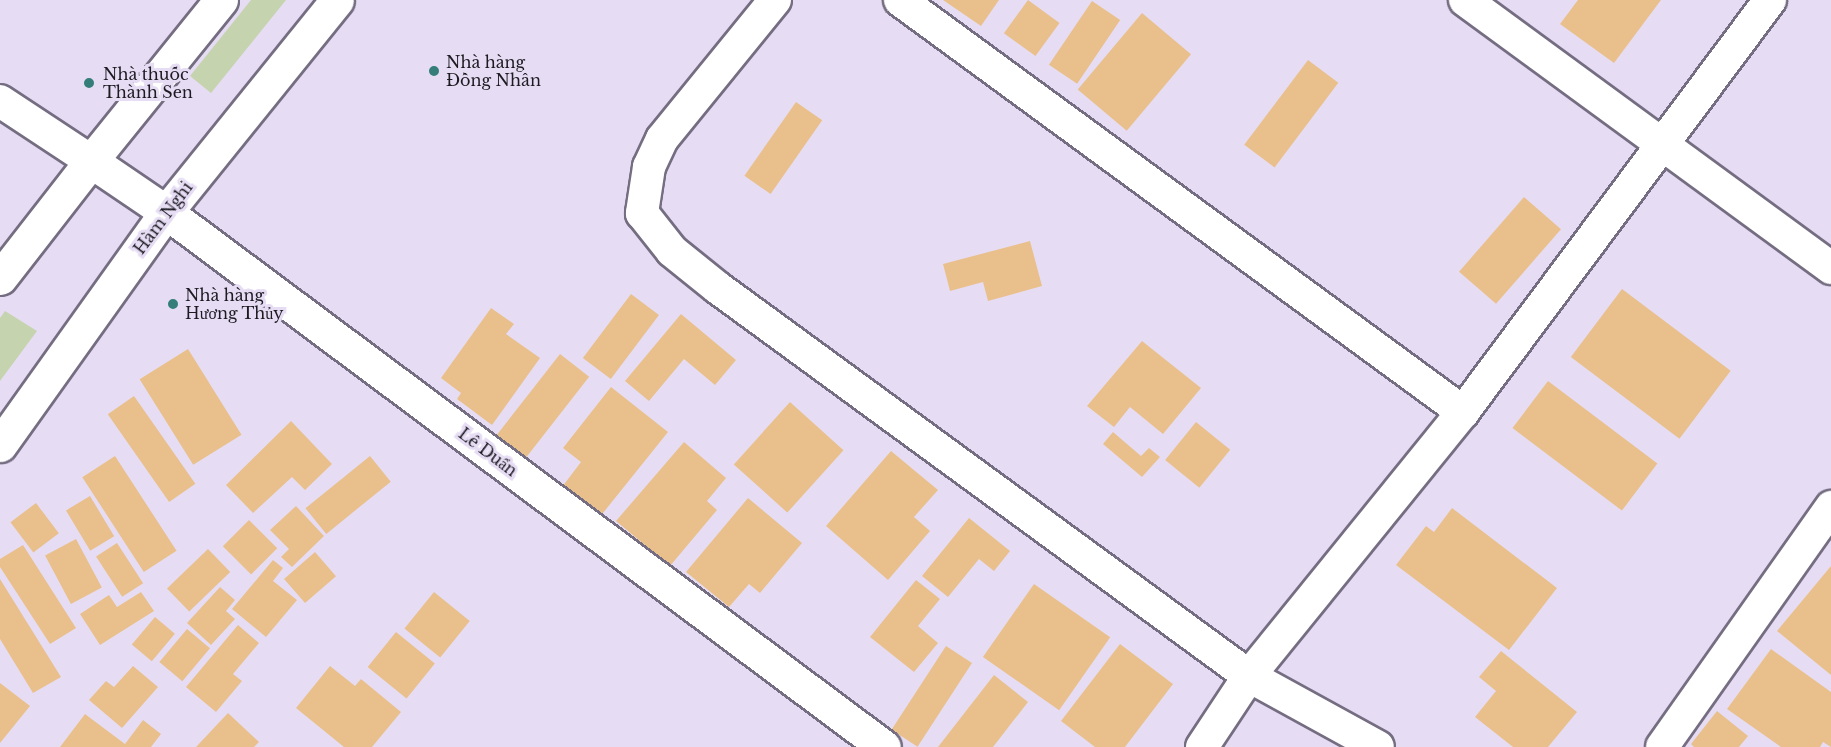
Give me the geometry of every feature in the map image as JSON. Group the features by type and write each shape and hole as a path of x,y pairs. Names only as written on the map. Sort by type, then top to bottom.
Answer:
{"main road":[{"path":"0,278 91,160 221,0"},
{"name":"Hàm Nghi","path":"0,445 166,212 337,0"},
{"name":"Lê Duẩn","path":"91,160 166,212 884,747"}],"street":[{"path":"775,0 662,139 649,167 642,213 672,251 718,288 1249,676 1378,747"},
{"path":"900,0 1463,412"},
{"path":"1464,0 1831,268"},
{"path":"1202,747 1249,676 1463,412 1770,0"},
{"path":"0,101 91,160"},
{"path":"1662,747 1831,507"}],"green space":[{"path":"251,0 286,0 211,93 190,76"},
{"path":"5,311 37,331 0,381 0,318"}],"building":[{"path":"943,0 999,0 981,26"},
{"path":"1028,0 1060,23 1035,56 1004,33"},
{"path":"1578,0 1661,0 1614,63 1560,24"},
{"path":"1092,1 1120,20 1077,84 1049,65"},
{"path":"1142,13 1191,54 1127,131 1078,90"},
{"path":"1308,60 1338,83 1275,168 1244,145"},
{"path":"796,102 822,120 771,194 744,176"},
{"path":"1524,197 1561,229 1496,304 1459,272"},
{"path":"1030,241 1042,286 988,301 983,282 950,291 943,264"},
{"path":"1622,289 1731,371 1679,439 1571,357"},
{"path":"631,294 659,315 611,379 583,358"},
{"path":"491,308 514,324 506,334 540,358 492,425 457,399 461,393 441,378"},
{"path":"681,314 736,360 715,385 684,359 649,401 625,381"},
{"path":"1142,341 1201,388 1163,434 1130,407 1114,427 1087,406"},
{"path":"188,349 242,435 193,465 140,379"},
{"path":"560,354 589,377 525,459 496,436"},
{"path":"1548,381 1657,463 1622,511 1512,428"},
{"path":"611,387 668,432 599,518 562,487 581,462 563,448"},
{"path":"134,396 195,484 169,502 108,414"},
{"path":"790,402 844,450 787,513 734,464"},
{"path":"291,421 332,464 305,490 292,477 253,513 226,485"},
{"path":"1196,422 1230,450 1199,488 1165,460"},
{"path":"1113,432 1141,456 1149,448 1160,457 1142,477 1103,444"},
{"path":"684,442 726,478 707,501 717,510 670,566 616,521"},
{"path":"891,451 938,490 914,517 930,531 888,580 826,526"},
{"path":"115,456 177,551 144,572 82,477"},
{"path":"370,456 391,482 326,534 305,508"},
{"path":"90,496 114,536 90,551 66,510"},
{"path":"748,498 802,543 760,593 749,584 729,607 686,572"},
{"path":"36,503 59,533 33,553 10,522"},
{"path":"296,506 324,536 292,567 281,557 289,549 270,530"},
{"path":"1452,508 1557,588 1509,650 1396,565 1426,526 1434,532"},
{"path":"969,518 1010,551 994,571 979,559 948,597 922,576"},
{"path":"249,520 277,548 251,574 223,546"},
{"path":"76,539 102,588 71,604 45,555"},
{"path":"117,543 143,583 122,597 96,557"},
{"path":"23,545 76,628 50,644 0,567 0,559"},
{"path":"208,549 230,572 189,612 167,589"},
{"path":"315,552 336,576 305,603 284,579"},
{"path":"273,560 283,568 273,581 297,600 266,637 232,609"},
{"path":"1831,566 1831,675 1777,631"},
{"path":"0,579 61,677 33,693 0,639"},
{"path":"916,580 940,599 918,626 938,643 914,672 870,637"},
{"path":"1034,584 1110,637 1059,710 983,657"},
{"path":"220,587 235,600 226,611 235,619 211,645 187,623"},
{"path":"141,592 154,611 100,645 80,614 109,595 117,607"},
{"path":"434,592 470,621 440,657 404,629"},
{"path":"155,617 175,634 152,661 132,645"},
{"path":"238,625 259,643 233,674 242,681 216,712 186,687"},
{"path":"187,629 210,648 182,681 159,662"},
{"path":"396,632 435,663 407,698 368,667"},
{"path":"1120,644 1173,684 1125,747 1095,747 1061,721"},
{"path":"946,646 972,663 918,747 892,730"},
{"path":"1771,649 1831,692 1831,747 1823,742 1820,747 1781,747 1727,709"},
{"path":"1501,651 1577,712 1548,747 1513,747 1475,717 1496,691 1479,677"},
{"path":"133,666 158,687 122,728 89,700 106,681 114,687"},
{"path":"330,666 355,686 361,679 401,712 372,747 344,747 296,708"},
{"path":"994,675 1028,702 993,747 938,747"},
{"path":"0,683 30,706 0,743"},
{"path":"1717,711 1748,736 1739,747 1694,747 1691,744"},
{"path":"228,713 259,742 254,747 196,747"},
{"path":"85,714 125,744 143,720 161,734 151,747 60,747"}],"place":[{"name":"Nhà hàng Đồng Nhân","path":"434,71"},
{"name":"Nhà thuốc Thành Sen","path":"89,83"},
{"name":"Nhà hàng Hương Thủy","path":"173,304"}]}
